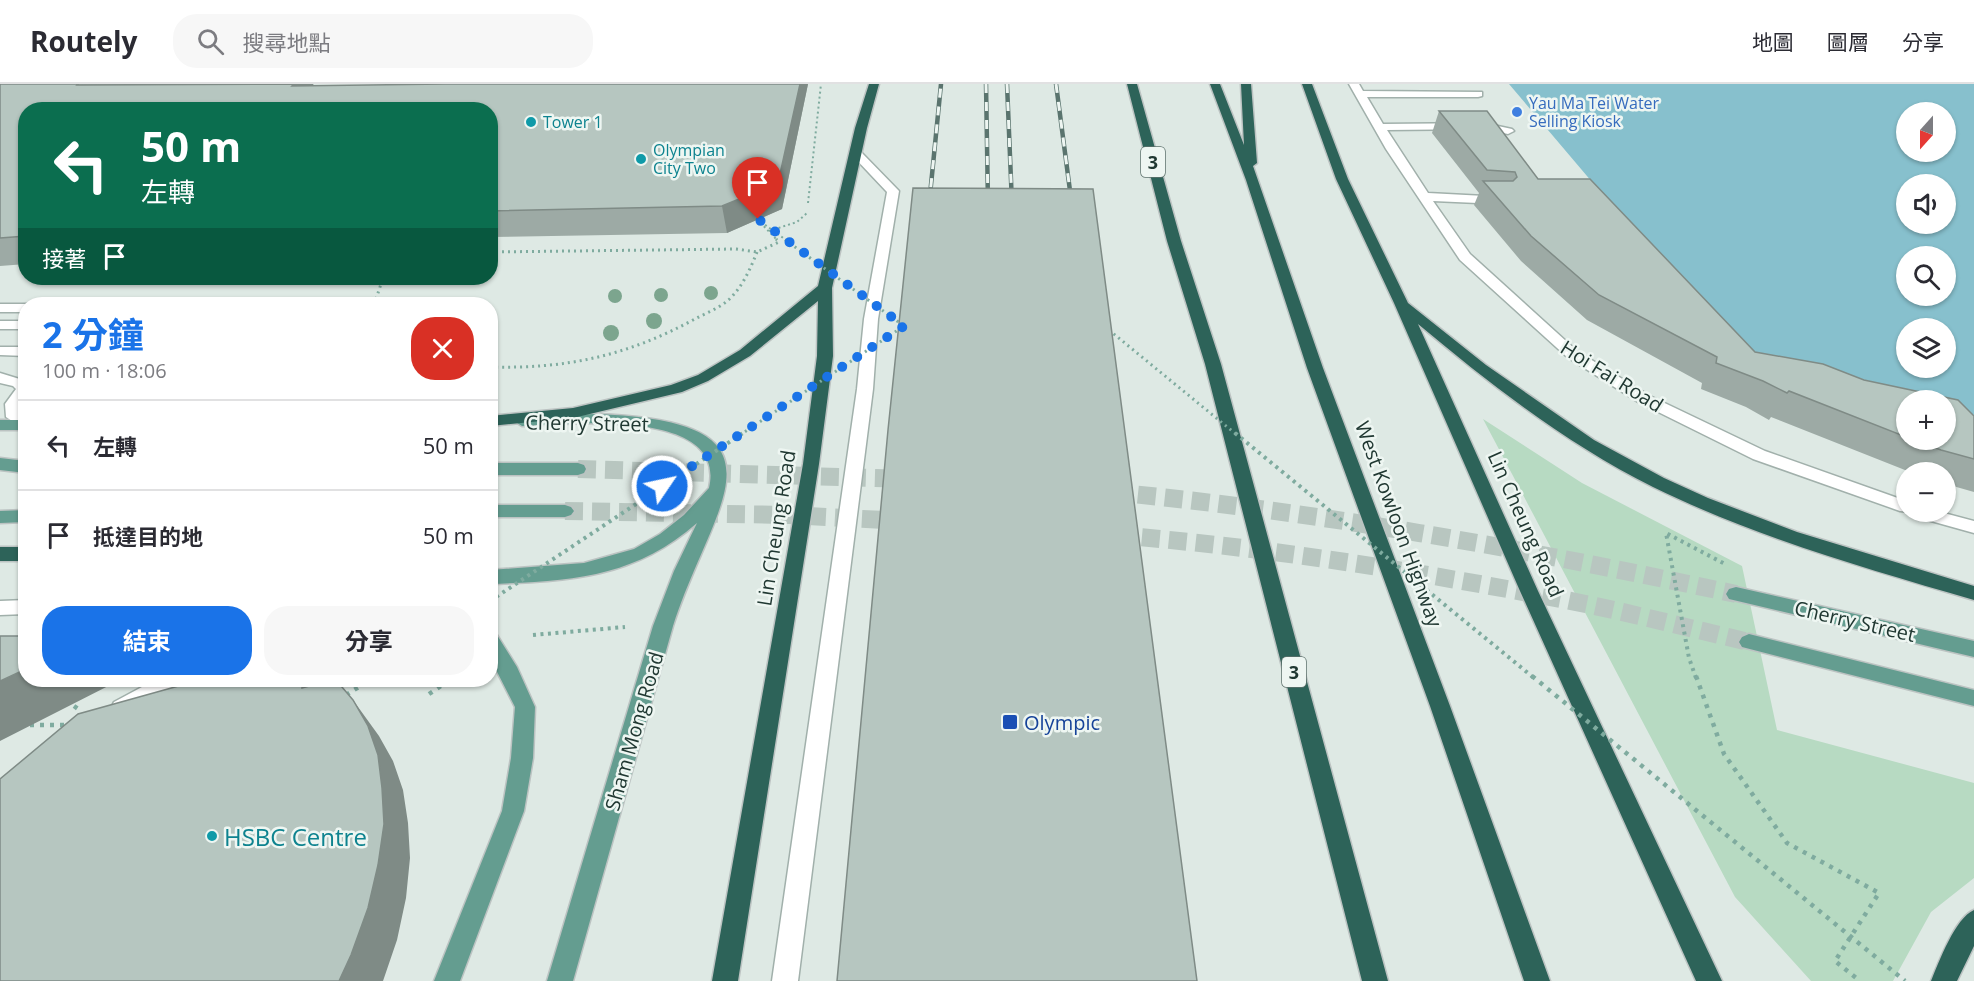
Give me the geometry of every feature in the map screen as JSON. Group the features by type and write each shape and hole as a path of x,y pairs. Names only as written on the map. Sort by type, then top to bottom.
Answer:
{"highway":[{"name":"Lin Cheung Road","path":"724,981 809,476 825,356 825,288 857,154 861,128 874,84"},
{"name":"3","path":"1132,84 1174,241 1213,364 1375,981"},
{"name":"West Kowloon Highway","path":"1215,84 1252,180 1315,368 1440,706 1537,981"},
{"path":"1246,84 1252,180"},
{"name":"Lin Cheung Road","path":"1307,84 1342,179 1401,303 1529,591 1709,981"},
{"path":"498,420 573,413 676,389 703,378 746,352 825,288"},
{"path":"1401,303 1451,345 1501,382 1616,460 1730,515 1847,555 1974,593"},
{"path":"0,554 18,554"},
{"path":"1944,981 1951,963 1974,922"}],"main road":[{"name":"Cherry Street","path":"498,421 603,419 643,421 675,428 699,438 716,455 720,470 718,484"},
{"path":"0,425 18,425"},
{"path":"0,464 18,466"},
{"path":"498,469 579,469"},
{"path":"498,577 582,572 624,561 654,548 680,529 701,509 718,484"},
{"name":"Sham Mong Road","path":"560,981 673,596 688,559 702,536 712,510 718,484"},
{"path":"498,511 565,511"},
{"path":"0,517 18,516"},
{"name":"Cherry Street","path":"1736,594 1974,649"},
{"path":"1749,642 1974,698"},
{"path":"447,981 513,811 522,758 525,707 510,673 498,653"}],"street":[{"path":"1357,89 1478,94"},
{"name":"Hoi Fai Road","path":"1357,89 1379,127 1466,257 1572,354 1644,399 1759,455 1896,503"},
{"path":"1379,127 1484,126 1508,131"},
{"path":"785,981 865,389 871,320 893,191 857,154"},
{"path":"1425,197 1500,200"},
{"path":"0,308 18,308"},
{"path":"0,325 18,326"},
{"path":"0,351 18,352"},
{"path":"0,378 18,382"},
{"path":"18,397 13,404 14,417 18,420"},
{"path":"1956,522 1974,527"},
{"path":"0,608 18,607"},
{"path":"104,718 159,687"}],"path":[{"path":"768,231 797,222 807,213 821,84"},
{"path":"498,252 736,249 757,252 779,242 758,219 904,326 498,596"},
{"path":"498,367 526,368 575,363 623,352 680,327 726,302 749,274 757,252"},
{"path":"1104,326 1905,981"},
{"path":"533,635 626,627"},
{"path":"1689,658 1724,754 1787,843 1879,893 1835,961 1860,981"},
{"path":"337,701 359,687"},
{"path":"429,694 440,687"},
{"path":"74,706 81,711"},
{"path":"30,725 72,725"}],"green space":[{"path":"1483,419 1582,483 1742,566 1777,730 1974,783 1974,878 1931,912 1893,981 1811,981 1735,897"}],"water":[{"path":"1509,84 1974,84 1974,415 1956,412 1956,390 1896,390 1896,398 1754,373"}],"building":[{"name":"Olympian City Two","path":"0,84 294,84 292,86 800,84 778,183 722,206 498,211 498,102 18,102 18,237 0,238"},
{"path":"1439,111 1487,111 1538,179 1590,179 1755,352 1823,364 1864,380 1911,390 1896,390 1896,433 1789,391 1787,393 1716,363 1717,357 1599,295 1531,236 1483,181 1513,181 1517,177 1515,172 1487,170"},
{"name":"Olympic","path":"913,188 1093,189 1197,981 837,981"},
{"path":"1956,400 1974,416 1974,459 1941,450 1956,450"},
{"path":"0,636 18,636 18,673 0,681"},
{"name":"HSBC Centre","path":"175,687 342,687 353,700 368,726 378,755 384,824 368,908 339,981 0,981 0,779 78,714"}],"tunnel":[{"path":"578,469 907,479"},
{"path":"1111,492 1347,521 1581,562 1736,594"},
{"path":"565,511 789,515 902,521"},
{"path":"1115,535 1335,560 1445,578 1604,608 1749,642"}],"railway":[{"path":"929,205 941,84"},
{"path":"986,84 988,204"},
{"path":"1007,84 1012,204"},
{"path":"1056,84 1072,206"}],"place":[{"name":"Yau Ma Tei Water Selling Kiosk","path":"1517,112"},
{"name":"Tower 1","path":"531,122"},
{"name":"Olympian City Two","path":"641,159"},
{"name":"Olympic","path":"1010,722"},
{"name":"HSBC Centre","path":"212,836"}],"route":[{"path":"662,486 904,326 758,219"}]}
